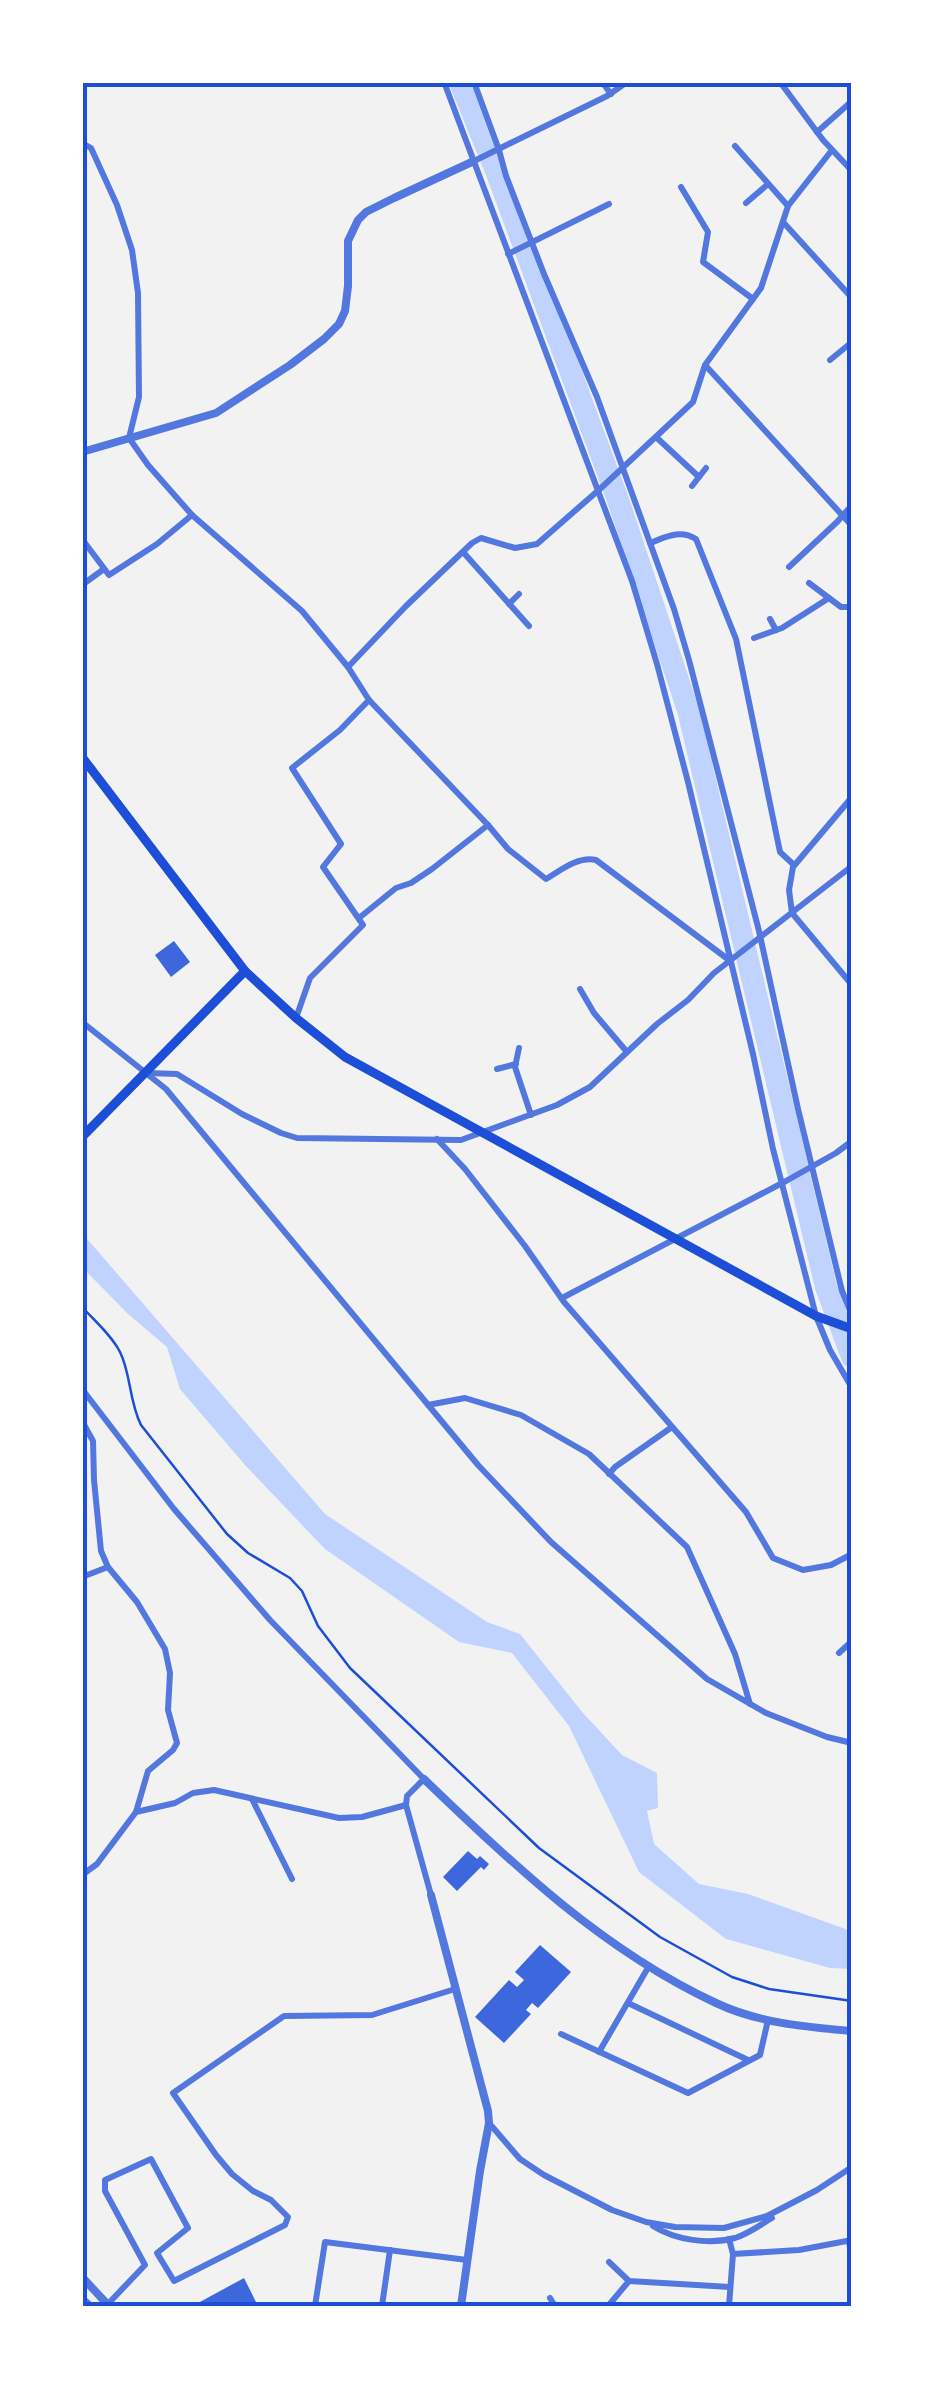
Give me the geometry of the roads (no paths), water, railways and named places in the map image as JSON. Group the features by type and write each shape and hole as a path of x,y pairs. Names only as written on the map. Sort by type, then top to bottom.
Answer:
{"main road":[{"path":"82,757 246,971 345,1057 817,1316 852,1328"},
{"path":"82,1137 246,971"}],"street":[{"path":"444,82 632,580 688,782 817,1316 830,1350 852,1388"},
{"path":"474,82 531,243 624,467 689,660 759,936 842,1292 852,1314"},
{"path":"602,82 610,94"},
{"path":"82,452 216,413 277,374 339,324 348,286 348,241 366,212 498,151 628,82"},
{"path":"780,82 852,171"},
{"path":"818,132 852,101"},
{"path":"82,142 92,148 132,250 138,293 138,397 129,438 148,465 192,515 302,610 370,700 508,849 546,879 578,861 596,860 730,961"},
{"path":"735,146 788,206"},
{"path":"348,668 406,606 481,538 515,548 537,544 693,402 706,365 761,288 788,206 832,150"},
{"path":"746,203 768,184"},
{"path":"681,186 708,232 703,262 753,300"},
{"path":"509,254 609,204"},
{"path":"782,221 852,298"},
{"path":"830,360 852,342"},
{"path":"706,365 852,526"},
{"path":"656,438 699,476"},
{"path":"692,486 706,468"},
{"path":"789,567 852,505"},
{"path":"82,539 109,576 192,515"},
{"path":"650,543 674,534 689,534 696,539 736,639 780,852 794,865"},
{"path":"463,552 529,626"},
{"path":"82,584 104,569"},
{"path":"809,583 848,607 844,620"},
{"path":"510,604 519,594"},
{"path":"754,638 776,630 829,598"},
{"path":"770,619 776,630"},
{"path":"296,1018 310,978 363,925 323,867 341,844 292,768 370,700"},
{"path":"852,797 794,865 789,890 792,914 852,985"},
{"path":"358,918 396,888 432,869 488,825"},
{"path":"147,1073 176,1074 242,1114 297,1138 461,1140 532,1115 590,1087 714,973 852,866"},
{"path":"580,989 594,1013 628,1052"},
{"path":"82,1022 166,1089 478,1465 551,1542 707,1680 750,1706 811,1731 852,1742"},
{"path":"519,1048 516,1064 532,1115"},
{"path":"497,1068 516,1064"},
{"path":"437,1139 466,1170 562,1298 746,1512 773,1558 803,1570 831,1565 852,1554"},
{"path":"562,1298 812,1167 852,1141"},
{"path":"82,1389 174,1509 270,1620 424,1779 516,1867 578,1917 649,1966 717,2004 768,2020 852,2031"},
{"path":"428,1405 465,1398 521,1416 588,1454 687,1547 735,1654 750,1706"},
{"path":"82,1422 94,1441 101,1552 164,1649 170,1672 168,1710 177,1743 148,1771 136,1812 98,1864 82,1875"},
{"path":"609,1474 672,1428"},
{"path":"82,1577 108,1567"},
{"path":"839,1653 852,1641"},
{"path":"424,1779 407,1796 406,1805 489,2123 461,2306"},
{"path":"136,1812 175,1803 192,1793 214,1790 339,1818 362,1817 406,1805"},
{"path":"252,1799 292,1878"},
{"path":"599,2052 649,1966"},
{"path":"157,2253 174,2281 285,2225 288,2216 232,2174 173,2092 284,2016 372,2014 455,1989"},
{"path":"628,2003 749,2061"},
{"path":"561,2034 688,2093 760,2055 768,2020"},
{"path":"489,2123 520,2159 612,2210 646,2222 724,2228 790,2206"},
{"path":"82,2277 107,2306 157,2253 188,2228 152,2159 105,2180 104,2191 145,2265"},
{"path":"646,2222 663,2232 692,2239 729,2239 756,2229 852,2167"},
{"path":"729,2239 734,2254 729,2306"},
{"path":"734,2254 799,2250 850,2241 852,2262"},
{"path":"315,2306 325,2242 467,2260"},
{"path":"382,2306 390,2250"},
{"path":"609,2262 629,2281 730,2287"},
{"path":"608,2306 629,2281"},
{"path":"550,2298 555,2306"},
{"path":"82,2299 90,2306"}],"water":[{"path":"82,1233 325,1514 487,1622 520,1634 622,1755 657,1773 658,1808 647,1811 654,1844 699,1884 748,1894 851,1931 851,1969 830,1968 726,1939 639,1872 569,1726 512,1653 459,1642 325,1549 180,1389 167,1347 83,1268"}],"waterway":[{"path":"460,82 618,500 688,710 826,1287 852,1357"}]}
